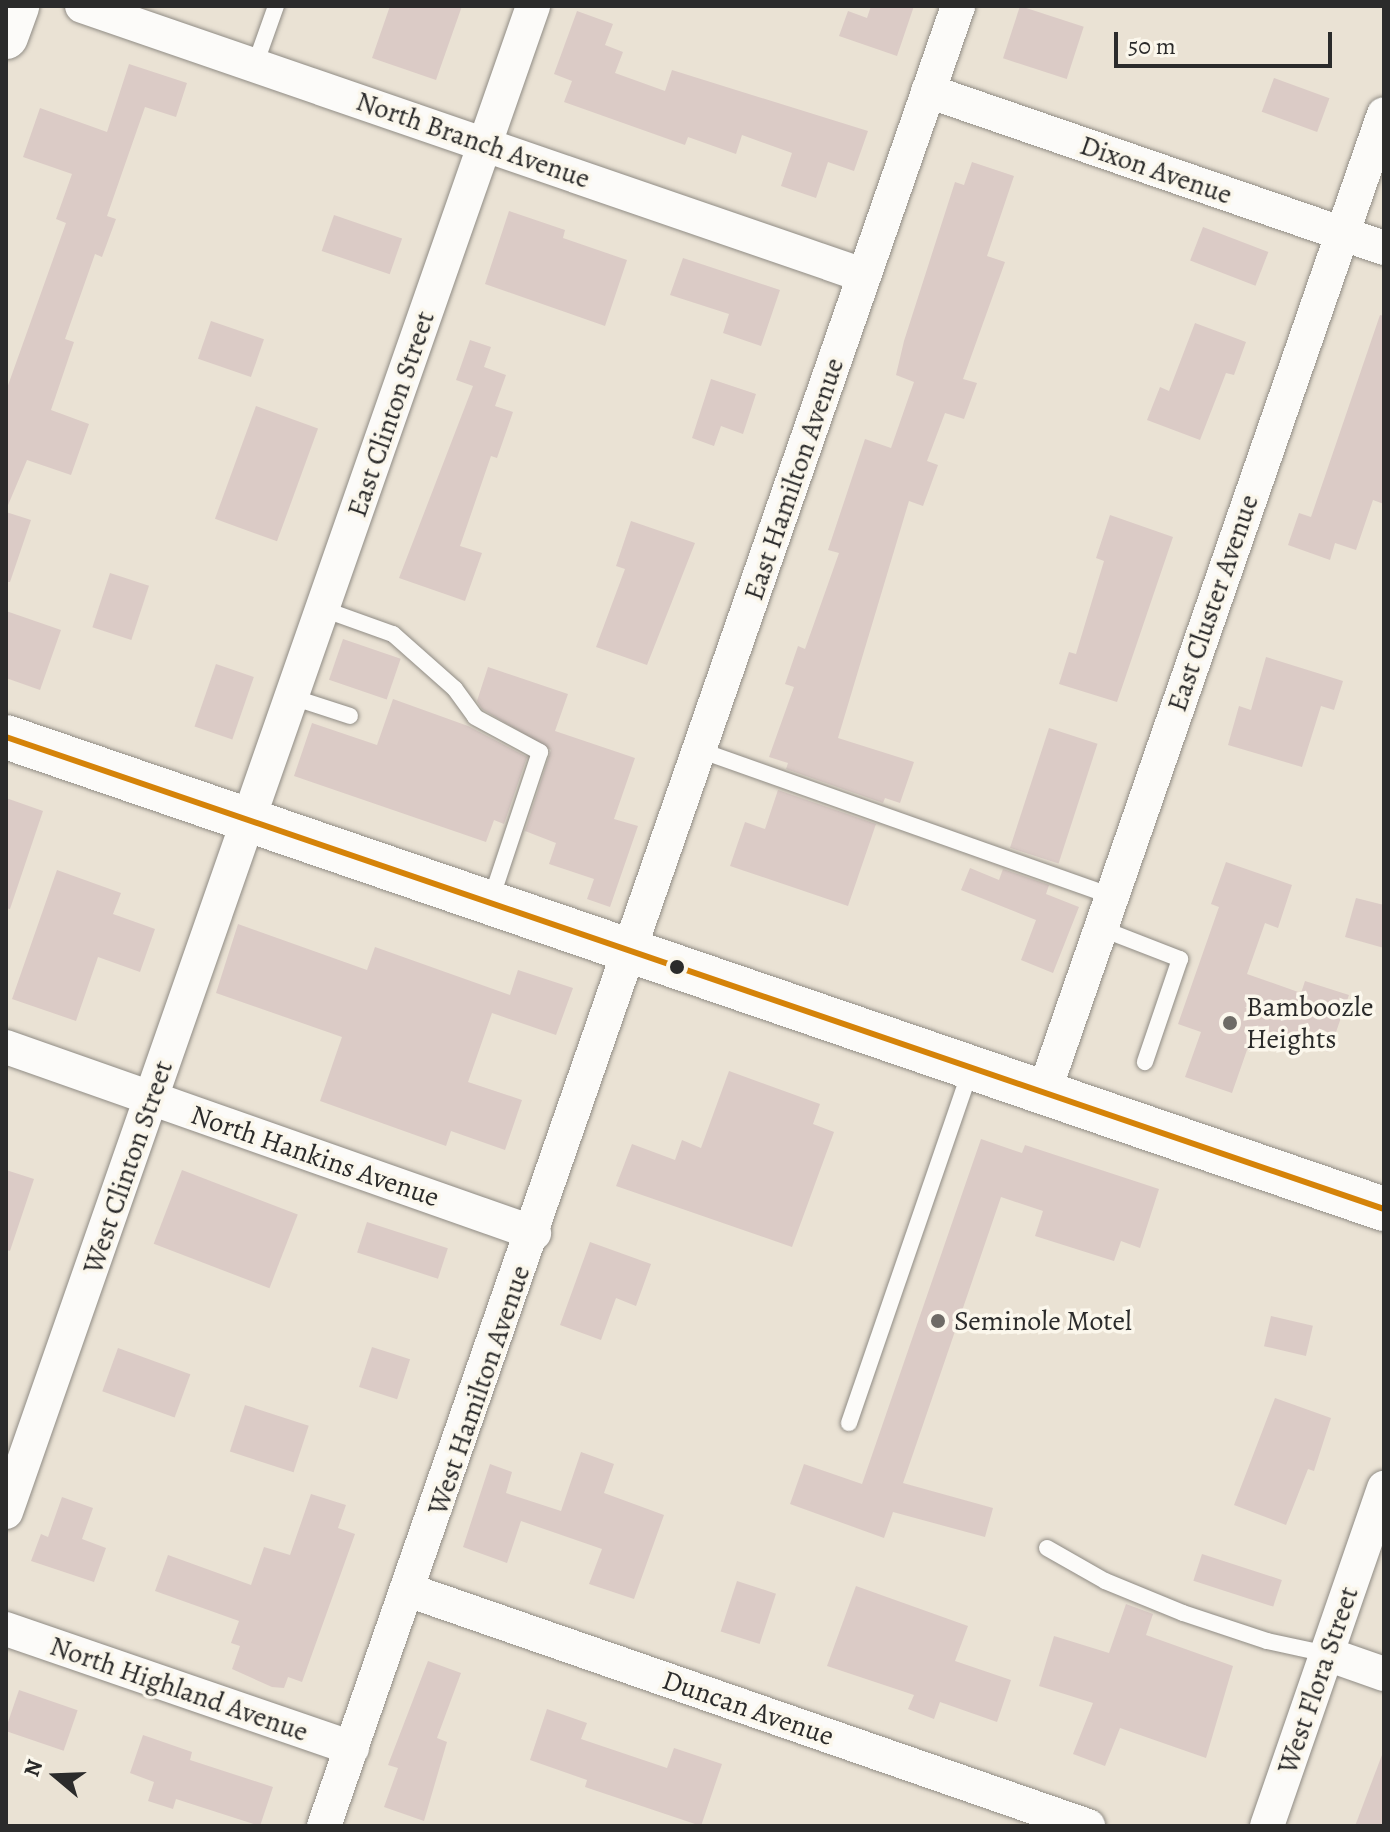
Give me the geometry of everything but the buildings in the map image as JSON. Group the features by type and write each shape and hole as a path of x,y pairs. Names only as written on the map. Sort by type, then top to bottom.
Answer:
{"main road":[{"path":"6,737 1384,1209"}],"street":[{"name":"North Branch Avenue","path":"82,6 863,275"},
{"name":"East Clinton Street","path":"249,821 533,6"},
{"name":"East Hamilton Avenue","path":"631,953 958,6"},
{"name":"Dixon Avenue","path":"928,91 1384,248"},
{"name":"East Cluster Avenue","path":"1044,1092 1384,114"},
{"name":"West Clinton Street","path":"6,1512 249,821"},
{"name":"West Hamilton Avenue","path":"324,1826 631,953"},
{"name":"North Hankins Avenue","path":"6,1047 534,1233"},
{"name":"West Flora Street","path":"1267,1826 1382,1501"},
{"name":"Duncan Avenue","path":"408,1590 1088,1826"},
{"name":"North Highland Avenue","path":"6,1629 352,1748"},
{"path":"1327,1654 1384,1674"}],"lane":[{"path":"255,65 276,6"},
{"path":"323,609 393,634 455,689 475,717 540,752 490,904"},
{"path":"292,697 350,716"},
{"path":"702,751 1112,896"},
{"path":"1100,928 1180,959 1145,1062"},
{"path":"849,1423 971,1067"},
{"path":"1047,1548 1105,1581 1183,1613 1267,1641 1327,1654"}],"transit line":[{"path":"6,737 1384,1209"}],"place":[{"name":"Bamboozle Heights","path":"1230,1023"},
{"name":"Seminole Motel","path":"938,1321"}]}
